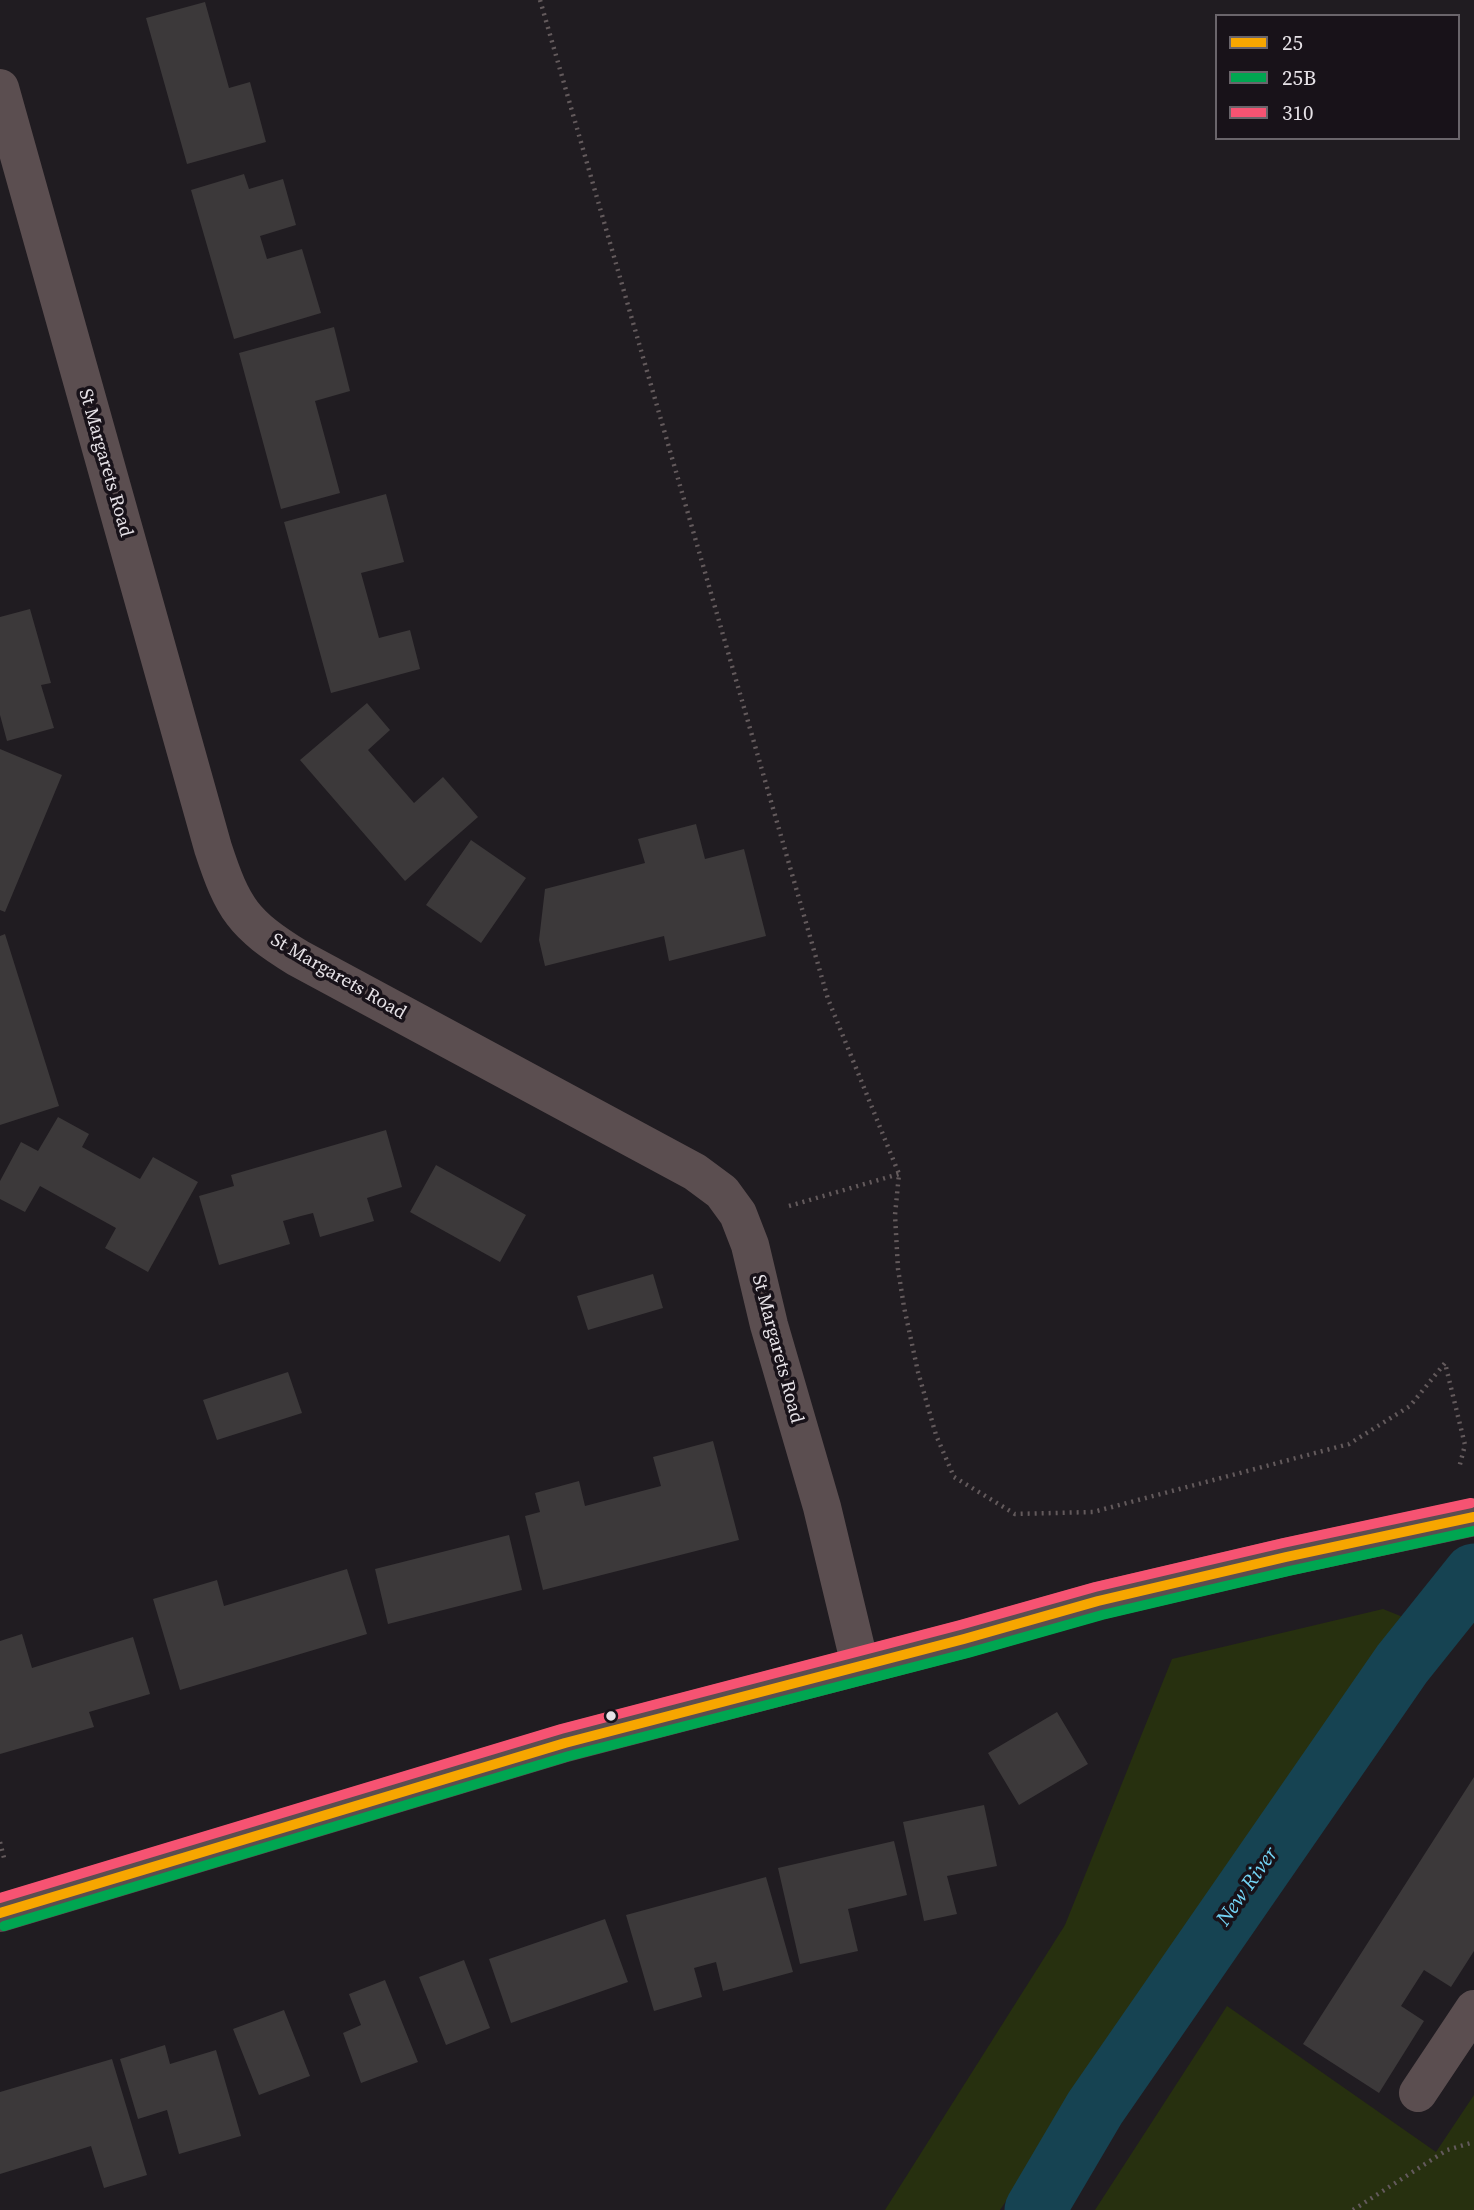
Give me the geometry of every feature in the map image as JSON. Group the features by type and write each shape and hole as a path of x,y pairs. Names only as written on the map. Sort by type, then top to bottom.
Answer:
{"street":[{"name":"St Margarets Road","path":"0,88 213,848 225,884 239,911 268,939 298,958 695,1172 723,1192 740,1220 750,1245 769,1325 822,1507 860,1665"},
{"path":"0,1913 565,1743 964,1639 1098,1601 1460,1520"},
{"path":"1418,2093 1474,2009"}],"path":[{"path":"540,0 828,999 899,1174 895,1215 898,1269 904,1307 936,1435 954,1477 1015,1514 1093,1513 1349,1444 1410,1406 1444,1363 1465,1445 1460,1520"},
{"path":"740,1220 899,1174"},
{"path":"1353,2210 1447,2150 1474,2142"}],"green space":[{"path":"1383,1609 1403,1617 1000,2210 885,2210 1065,1925 1172,1659"},
{"path":"1227,2006 1436,2152 1474,2095 1474,2210 1095,2210"}],"building":[{"path":"205,2 229,88 250,82 266,142 187,164 146,18"},
{"path":"244,174 249,189 283,179 296,225 260,236 267,259 302,249 321,313 234,339 191,190"},
{"path":"334,327 350,391 315,401 340,493 281,509 239,353"},
{"path":"386,494 404,562 361,573 379,638 410,630 420,669 331,693 284,522"},
{"path":"30,609 51,683 41,685 54,728 7,741 0,715 0,617"},
{"path":"367,703 390,730 368,750 414,803 443,777 478,817 405,881 300,760"},
{"path":"0,749 62,775 5,912 0,910"},
{"path":"696,824 705,859 744,849 766,936 669,961 664,936 545,966 539,940 545,889 645,863 638,839"},
{"path":"471,840 526,878 481,943 426,905"},
{"path":"5,934 59,1106 0,1125 0,936"},
{"path":"58,1117 89,1134 82,1147 140,1179 153,1157 198,1182 148,1272 105,1248 116,1228 40,1186 25,1212 0,1199 0,1181 21,1142 38,1151"},
{"path":"386,1130 402,1187 367,1198 374,1221 320,1237 313,1213 283,1221 290,1244 219,1265 199,1196 234,1186 231,1175"},
{"path":"436,1165 526,1215 500,1262 410,1212"},
{"path":"653,1274 663,1308 588,1330 577,1296"},
{"path":"288,1372 302,1413 217,1440 203,1400"},
{"path":"713,1441 739,1540 543,1590 525,1516 540,1512 535,1493 579,1481 585,1506 661,1486 653,1457"},
{"path":"509,1535 522,1590 388,1624 375,1569"},
{"path":"347,1569 367,1634 180,1690 153,1599 217,1580 224,1606"},
{"path":"22,1634 32,1668 133,1637 150,1694 89,1712 94,1727 0,1754 0,1641"},
{"path":"1057,1712 1088,1764 1019,1805 988,1753"},
{"path":"1474,1777 1474,1951 1451,1987 1424,1970 1401,2006 1424,2021 1379,2093 1303,2044"},
{"path":"984,1805 997,1866 947,1876 957,1914 924,1921 903,1822"},
{"path":"894,1841 907,1895 848,1909 858,1951 800,1964 778,1868"},
{"path":"766,1877 793,1972 723,1991 716,1962 694,1968 702,1997 654,2011 626,1915"},
{"path":"605,1919 628,1982 511,2023 489,1959"},
{"path":"464,1960 490,2028 446,2045 419,1977"},
{"path":"385,1980 418,2062 361,2083 343,2033 361,2025 349,1994"},
{"path":"284,2010 310,2076 259,2095 233,2029"},
{"path":"165,2045 170,2064 216,2050 241,2136 179,2154 167,2110 138,2119 120,2059"},
{"path":"112,2059 147,2175 104,2188 91,2146 0,2174 0,2092"}],"waterway":[{"name":"New River","path":"1035,2210 1095,2108 1402,1664 1474,1574"}],"transit line":[{"name":"310","path":"0,1898 561,1729 1095,1587 1471,1503"},
{"name":"25","path":"0,1913 565,1743 964,1639 1098,1601 1474,1517"},
{"name":"25B","path":"4,1926 569,1756 968,1653 1102,1615 1474,1531"}]}
